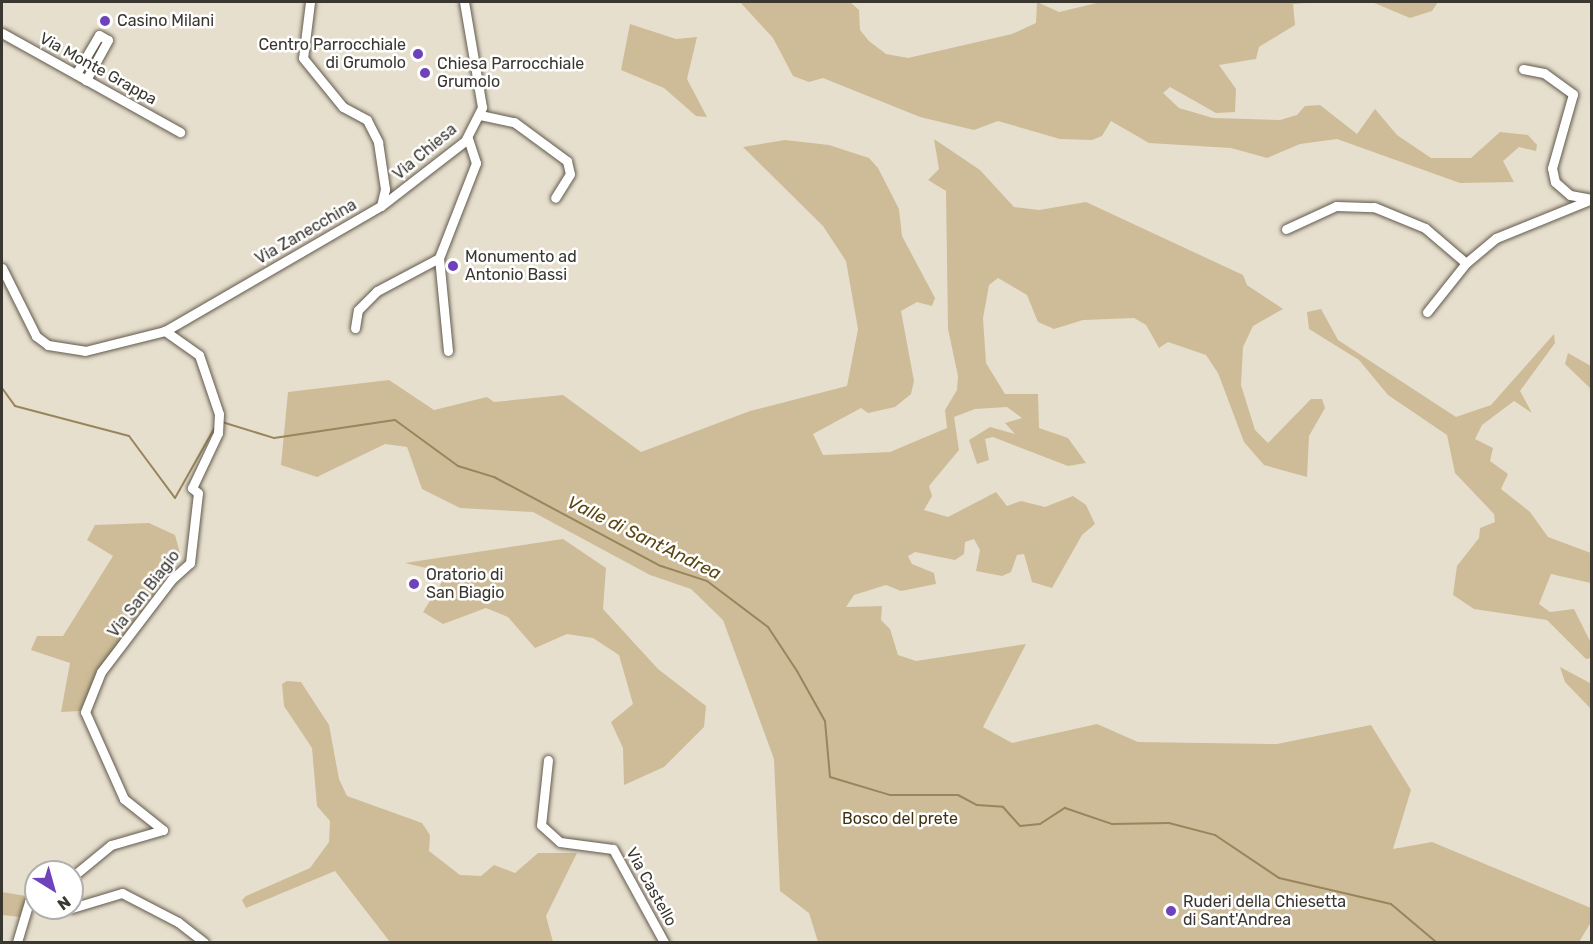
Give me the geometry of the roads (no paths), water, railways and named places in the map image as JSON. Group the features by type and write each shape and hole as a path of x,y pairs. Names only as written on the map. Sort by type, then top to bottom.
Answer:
{"street":[{"name":"Via Zanecchina","path":"165,331 381,206 385,189 378,142 367,120 343,106 303,58 310,2"},
{"path":"464,2 480,115 514,122 567,161 570,174 555,198"},
{"name":"Via Monte Grappa","path":"2,33 180,132"},
{"path":"76,74 99,35 108,40 86,80"},
{"path":"1427,312 1466,263 1506,232 1592,199 1570,195 1555,182 1552,168 1573,94 1544,73 1523,69"},
{"name":"Via Chiesa","path":"381,206 468,138 480,115"},
{"path":"448,351 439,258 476,163 468,138"},
{"path":"1287,229 1336,206 1374,207 1425,228 1466,263"},
{"path":"355,328 358,310 377,291 439,258"},
{"path":"2,268 36,336 48,345 85,351 165,331"},
{"name":"Via San Biagio","path":"84,867 111,845 160,834 162,827 138,815 124,799 85,712 101,672 190,563 194,550 198,493 192,488 220,422 199,355 165,331"},
{"name":"Via Castello","path":"548,760 541,825 560,842 613,849 664,942"},
{"path":"84,904 122,893 178,922 204,942"},
{"path":"16,942 24,917"}],"waterway":[{"name":"Valle di Sant'Andrea","path":"2,388 15,406 129,436 175,498 215,427"},
{"name":"Valle di Sant'Andrea","path":"222,422 274,438 395,420 458,466 494,477 661,566 707,581 768,627 797,671 825,721 830,777 890,795 958,795 977,805 1003,807 1020,826 1040,824 1065,808 1112,824 1169,823 1215,835 1279,878 1391,904 1436,942"}],"place":[{"name":"Casino Milani","path":"105,21"},
{"name":"Centro Parrocchiale di Grumolo","path":"418,54"},
{"name":"Chiesa Parrocchiale Grumolo","path":"425,73"},
{"name":"Monumento ad Antonio Bassi","path":"453,266"},
{"name":"Oratorio di San Biagio","path":"414,584"},
{"name":"Ruderi della Chiesetta di Sant'Andrea","path":"1171,911"}],"park label":[{"name":"Bosco del prete","path":"900,819"}]}
